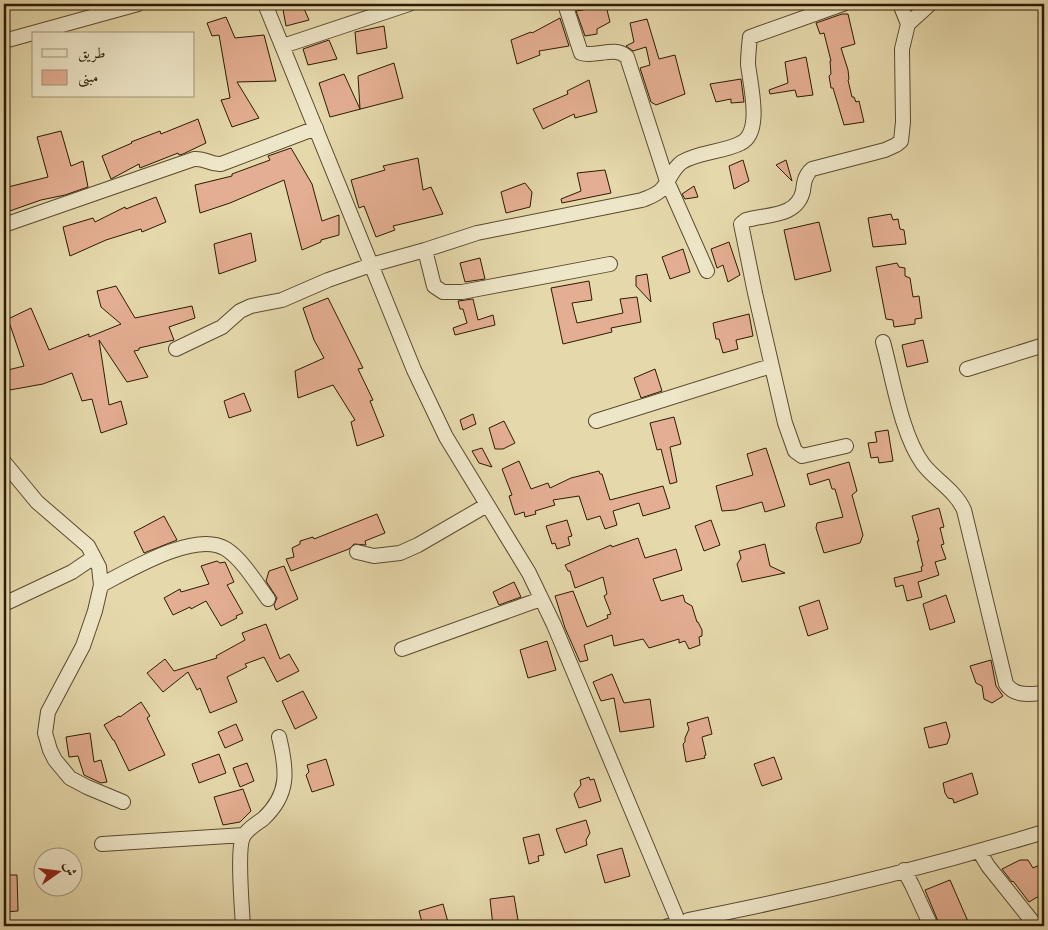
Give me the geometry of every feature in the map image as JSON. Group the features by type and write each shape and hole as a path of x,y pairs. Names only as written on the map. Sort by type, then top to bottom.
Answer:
{"street":[{"path":"37,32 138,4"},
{"path":"265,4 429,403 456,453 522,562 542,599 599,730 677,923 747,909 979,851 1044,832"},
{"path":"283,46 409,4"},
{"path":"565,4 581,53 614,52 623,53 627,58 667,181 707,271"},
{"path":"176,349 222,327 240,311 282,300 328,280 371,265 478,233 642,200 653,195 662,189 675,167 684,160 741,143 749,137 753,126 753,97 748,62 750,38 843,4"},
{"path":"900,4 908,24"},
{"path":"846,446 802,456 794,451 771,366 741,224 746,220 789,211 797,204 801,197 806,176 812,169 885,150 896,146 901,141 903,122 902,49 908,24 930,4"},
{"path":"4,41 32,33"},
{"path":"4,225 194,160 202,158 214,165 221,164 316,128"},
{"path":"424,250 434,286 443,292 462,292 610,264"},
{"path":"884,342 902,417 917,454 923,464 958,499 964,510 1006,684 1009,689 1020,694 1044,692"},
{"path":"967,369 1044,346"},
{"path":"596,421 771,366"},
{"path":"4,462 37,502 82,541 94,557 101,576 102,585 83,646 48,712 45,733 55,760 70,778 123,802"},
{"path":"357,552 374,556 400,553 418,545 487,505"},
{"path":"102,585 170,552 185,547 212,544 219,545 228,550 240,562 268,599"},
{"path":"4,604 72,572 94,557"},
{"path":"402,649 542,599"},
{"path":"243,926 241,847 244,835 271,811 283,790 285,777 280,737"},
{"path":"102,844 244,835"},
{"path":"979,851 988,866 1036,926"},
{"path":"904,870 931,926"}],"building":[{"path":"282,4 302,4 309,20 286,26"},
{"path":"606,6 610,22 597,29 597,34 585,36 576,11"},
{"path":"842,14 848,14 855,44 841,48 848,70 852,97 854,97 856,102 859,101 864,122 844,125 833,88 831,88 829,76 831,74 831,61 824,33 820,34 816,23"},
{"path":"226,17 235,38 264,35 276,81 237,82 259,118 232,127 221,100 230,98 219,35 212,36 207,23"},
{"path":"560,18 569,46 539,51 540,55 517,64 511,40 532,33"},
{"path":"647,19 659,59 675,55 685,94 656,105 651,102 640,68 650,65 646,47 633,51 626,46 634,42 630,23"},
{"path":"384,26 387,48 357,54 355,32"},
{"path":"329,40 337,59 308,65 303,49"},
{"path":"806,57 813,95 797,97 795,90 770,94 769,90 788,83 785,62"},
{"path":"394,63 403,98 330,117 319,83 344,74 360,109 358,76"},
{"path":"741,79 744,102 731,103 731,99 716,102 710,84"},
{"path":"589,80 597,112 575,118 574,114 543,129 533,109 568,94 567,91"},
{"path":"198,119 206,143 183,154 179,155 178,153 140,168 139,164 111,179 102,156 131,142 160,131 161,134"},
{"path":"61,131 71,166 83,161 88,187 4,213 4,188 48,177 37,137"},
{"path":"291,148 312,184 322,221 339,215 339,235 321,240 321,242 302,250 284,180 230,203 200,213 195,185 232,176 232,174 270,160 268,156"},
{"path":"418,158 423,190 431,187 443,214 393,226 395,230 376,237 364,206 359,208 351,180 385,170 383,166"},
{"path":"743,160 749,181 734,189 729,166"},
{"path":"786,160 792,181 776,165"},
{"path":"605,170 611,193 562,203 561,199 581,191 577,173"},
{"path":"525,183 532,192 530,207 506,213 501,192"},
{"path":"694,186 698,197 685,199 682,194"},
{"path":"156,197 166,222 142,232 141,229 106,240 70,256 63,227 93,218 95,222 125,207 126,209"},
{"path":"891,214 893,220 898,219 900,229 904,230 906,244 873,247 868,218"},
{"path":"819,222 831,271 795,280 784,230"},
{"path":"251,233 256,261 219,274 214,244"},
{"path":"729,242 740,275 728,282 723,265 717,268 711,249"},
{"path":"683,249 690,272 670,279 662,257"},
{"path":"480,258 485,279 465,282 460,263"},
{"path":"897,263 899,267 905,268 905,276 910,278 913,297 919,296 922,318 915,319 915,324 894,327 893,320 886,319 876,267"},
{"path":"647,274 651,302 636,286 636,276"},
{"path":"589,281 592,300 572,303 577,323 623,313 620,299 637,297 641,322 611,328 612,332 563,344 551,288"},
{"path":"116,286 135,318 192,306 195,318 169,327 174,340 139,348 139,350 134,351 148,377 127,382 99,340 109,405 121,401 127,424 101,433 92,399 82,401 72,373 43,384 4,391 4,371 24,366 8,319 31,308 49,350 121,324 101,307 97,291"},
{"path":"328,298 363,368 358,369 373,400 370,401 384,436 357,446 351,422 355,420 333,385 298,398 295,371 324,358 314,340 303,308"},
{"path":"473,299 478,320 493,315 495,325 455,335 453,328 467,323 463,309 460,309 458,301"},
{"path":"749,314 753,336 736,340 738,349 723,353 719,339 716,339 713,323"},
{"path":"923,340 928,362 907,367 902,345"},
{"path":"655,369 662,391 641,398 634,378"},
{"path":"244,393 251,411 229,418 224,401"},
{"path":"473,414 476,424 463,430 460,420"},
{"path":"674,417 681,444 670,447 677,482 670,484 661,449 657,450 650,423"},
{"path":"504,421 515,443 503,449 495,449 489,428"},
{"path":"888,430 893,461 879,463 878,457 871,458 868,443 877,442 875,432"},
{"path":"482,448 492,467 479,463 472,451"},
{"path":"766,448 785,506 765,512 762,502 735,510 722,511 716,486 753,475 747,454"},
{"path":"519,461 531,489 548,483 550,488 571,478 599,471 602,474 610,500 663,486 670,508 643,516 639,503 613,511 617,525 605,529 600,516 587,520 579,496 553,500 555,505 535,511 536,514 525,517 524,512 515,515 509,496 512,495 502,469"},
{"path":"849,462 857,491 852,495 863,535 860,543 824,553 816,528 817,523 843,517 835,489 832,489 829,479 810,485 807,474"},
{"path":"939,508 944,527 940,528 944,544 941,545 946,559 935,562 939,575 918,582 922,597 907,601 903,585 896,587 894,578 922,571 921,567 923,566 917,541 919,541 912,516"},
{"path":"377,514 385,533 365,541 366,545 354,544 349,549 291,571 286,559 294,557 292,548 300,544 300,541 313,537 314,539"},
{"path":"164,516 177,540 144,553 134,532"},
{"path":"567,520 572,536 568,537 570,545 557,549 555,543 552,544 546,526"},
{"path":"711,520 720,545 704,551 695,526"},
{"path":"638,538 645,558 676,549 682,570 653,579 661,601 683,595 685,602 692,606 697,622 702,630 702,636 699,637 700,645 689,649 685,641 679,643 679,639 649,648 643,639 614,646 612,635 584,645 588,660 580,662 565,628 555,596 573,591 587,627 608,618 607,615 611,614 604,596 607,594 603,577 575,588 570,571 568,571 565,565 611,545 612,547"},
{"path":"765,544 770,566 785,573 742,582 737,564 741,558 739,551"},
{"path":"217,561 220,563 225,562 234,582 227,585 243,613 221,626 206,601 191,609 190,607 173,615 164,598 180,589 181,592 209,584 201,566"},
{"path":"284,566 298,599 276,610 274,605 277,598 266,581 269,571"},
{"path":"514,582 521,597 499,605 493,592"},
{"path":"946,595 955,622 930,630 923,604"},
{"path":"819,600 828,629 808,636 799,607"},
{"path":"266,624 280,659 289,654 299,671 277,682 264,657 245,664 247,667 227,677 237,702 210,713 200,688 197,690 188,672 163,692 147,673 165,659 174,671 217,658 216,656 245,640 242,633"},
{"path":"547,641 556,670 528,678 520,650"},
{"path":"991,660 996,686 1003,696 992,703 984,699 982,686 976,683 970,666"},
{"path":"612,674 624,703 650,699 654,727 620,732 614,698 601,701 593,682"},
{"path":"303,691 317,718 295,729 282,701"},
{"path":"141,702 150,716 147,718 165,755 129,771 114,740 104,725 120,717"},
{"path":"708,717 712,734 702,737 705,758 686,762 683,744 689,729 687,723"},
{"path":"946,722 950,736 947,744 929,748 924,728"},
{"path":"236,724 243,740 225,748 218,732"},
{"path":"90,733 94,762 101,760 107,782 101,783 84,775 78,756 69,757 66,737"},
{"path":"219,754 226,773 199,783 192,764"},
{"path":"774,757 782,779 762,786 754,764"},
{"path":"326,759 334,785 312,792 306,775 309,772 307,765"},
{"path":"247,763 254,781 240,787 233,768"},
{"path":"972,773 978,794 954,803 953,799 948,798 945,793 943,783"},
{"path":"589,777 590,780 594,779 601,801 579,808 574,794 581,785 580,780"},
{"path":"243,789 251,811 240,822 223,825 214,797"},
{"path":"586,820 590,833 586,840 587,845 565,853 556,829"},
{"path":"539,834 544,855 538,856 539,861 529,864 523,838"},
{"path":"622,848 630,876 605,883 597,855"},
{"path":"1020,860 1028,860 1033,868 1044,863 1044,893 1029,902 1002,869"},
{"path":"4,875 17,875 18,911 4,912"},
{"path":"950,880 970,926 940,926 925,890"},
{"path":"514,896 519,926 493,926 490,899"},
{"path":"443,904 449,926 423,926 419,911"}]}
